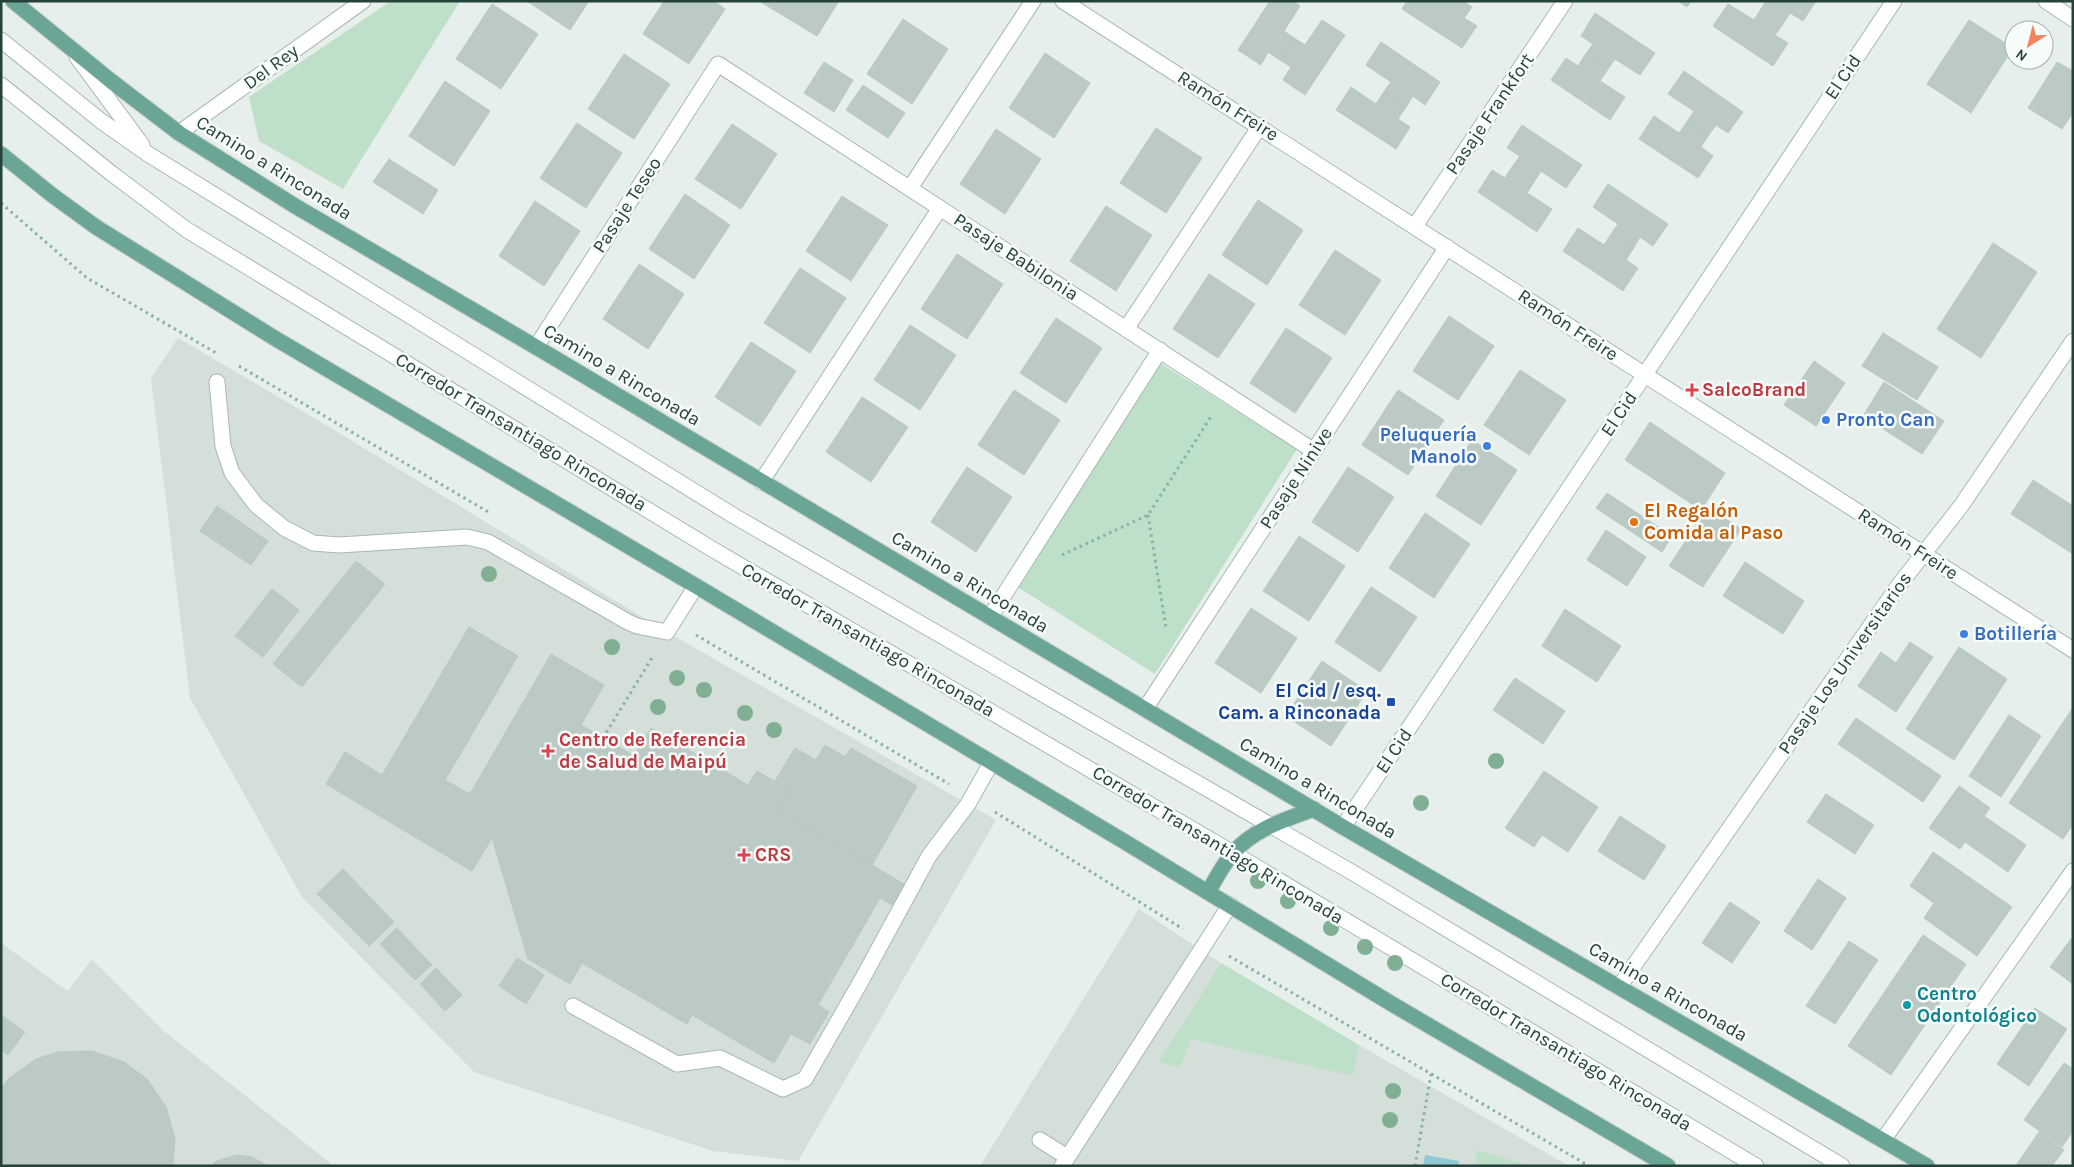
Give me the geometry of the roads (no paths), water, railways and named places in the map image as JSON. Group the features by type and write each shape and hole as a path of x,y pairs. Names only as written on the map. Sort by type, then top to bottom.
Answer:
{"main road":[{"name":"Camino a Rinconada","path":"12,1 180,133 295,206 1344,827 1927,1166"},
{"path":"1,154 52,195 145,259 276,339 696,586 1400,1008 1668,1166"},
{"path":"1208,892 1233,853 1256,834 1270,825 1314,809"}],"street":[{"name":"Del Rey","path":"180,133 363,1"},
{"path":"910,188 1032,1"},
{"name":"Ramón Freire","path":"1063,1 2073,650"},
{"name":"Pasaje Frankfort","path":"1415,226 1565,1"},
{"name":"El Cid","path":"1344,827 1894,1"},
{"path":"2046,1 2073,19"},
{"name":"Corredor Transantiago Rinconada","path":"1,40 101,121 148,154 734,516 1270,825 1842,1166"},
{"name":"Corredor Transantiago Rinconada","path":"71,49 148,154"},
{"name":"Pasaje Babilonia","path":"718,64 1314,451"},
{"name":"Pasaje Teseo","path":"536,347 718,64"},
{"name":"Corredor Transantiago Rinconada","path":"1,84 111,173 187,230 712,548 1233,853 1756,1166"},
{"path":"1126,329 1260,126"},
{"path":"761,482 940,208"},
{"name":"Pasaje Ninive","path":"1145,709 1447,247"},
{"name":"Pasaje Los Universitarios","path":"1619,987 1893,594 1961,506 2073,341"},
{"path":"990,617 1160,350"},
{"path":"217,382 223,446 232,474 256,505 284,528 313,543 338,545 467,537 488,542 637,626 671,627 696,586"},
{"path":"573,1006 677,1064 720,1058 783,1089 805,1079 929,856 968,804 991,763"},
{"path":"1884,1140 2073,871"},
{"path":"1040,1140 1064,1162 1230,905"}],"water":[{"path":"1425,1155 1459,1161 1458,1166 1423,1166"}],"place":[{"name":"SalcoBrand","path":"1692,390"},
{"name":"Pronto Can","path":"1826,420"},
{"name":"Peluquería Manolo","path":"1487,446"},
{"name":"El Regalón Comida al Paso","path":"1634,522"},
{"name":"Botillería","path":"1964,634"},
{"name":"El Cid / esq. Cam. a Rinconada","path":"1391,702"},
{"name":"Centro de Referencia de Salud de Maipú","path":"548,751"},
{"name":"CRS","path":"744,855"},
{"name":"Centro Odontológico","path":"1907,1005"}]}
